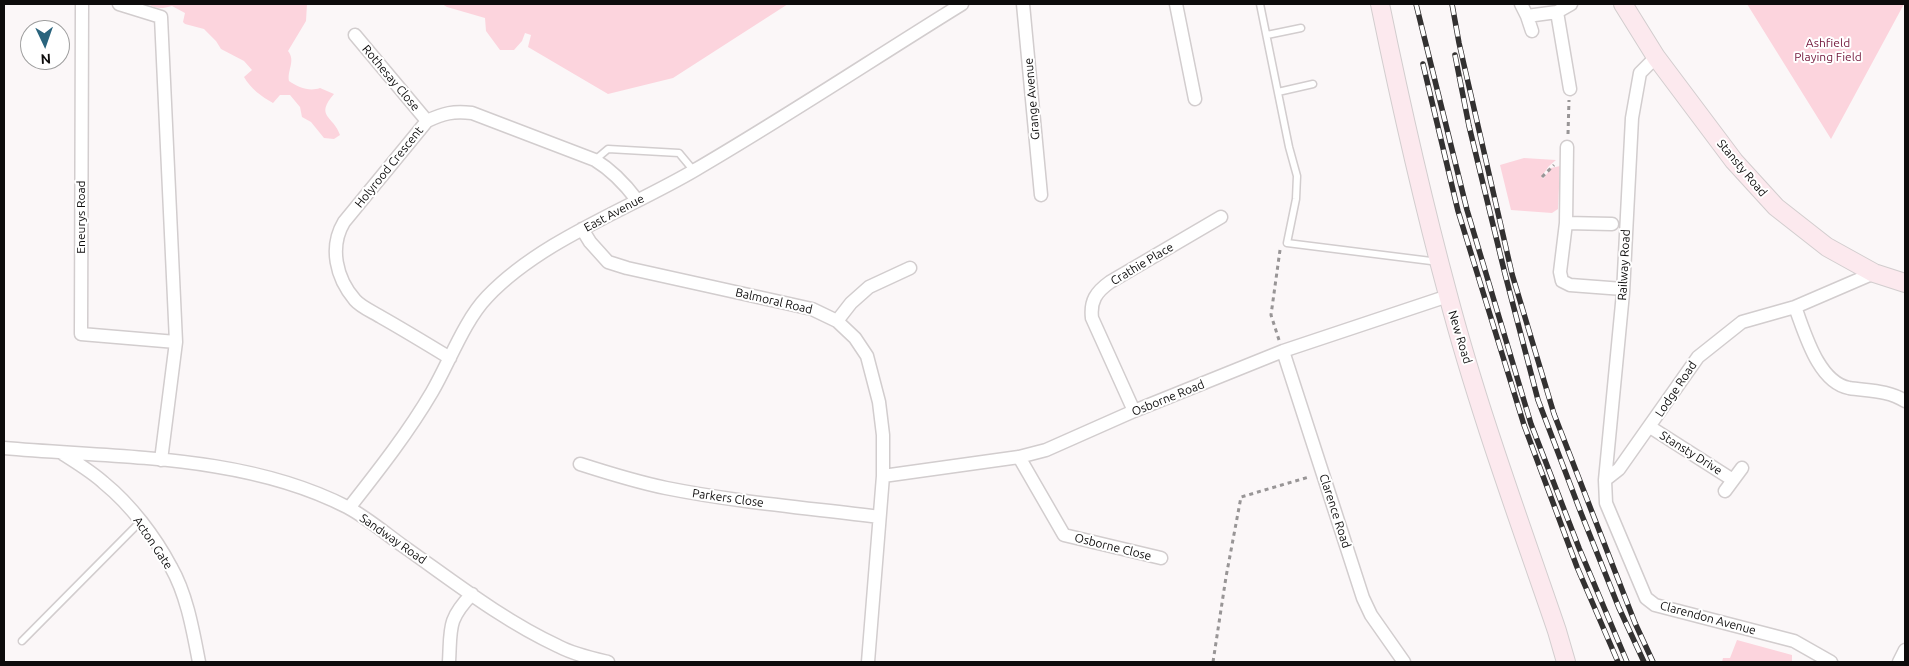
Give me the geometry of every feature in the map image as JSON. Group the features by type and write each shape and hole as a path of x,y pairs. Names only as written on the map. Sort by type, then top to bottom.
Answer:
{"main road":[{"name":"New Road","path":"1380,4 1396,82 1448,296 1486,426 1566,662"},
{"name":"Stansty Road","path":"1623,4 1656,57 1734,161 1776,207 1827,247 1874,273 1905,283"}],"street":[{"name":"Eneurys Road","path":"82,4 81,334 176,342"},
{"path":"4,448 161,460 176,342 161,17 119,4"},
{"name":"East Avenue","path":"349,508 413,423 475,312 497,287 545,252 582,229 694,171 962,4"},
{"name":"Grange Avenue","path":"1023,4 1041,195"},
{"path":"1176,4 1195,100"},
{"path":"1521,4 1532,31"},
{"path":"1527,16 1557,12 1571,4"},
{"path":"1557,12 1570,88"},
{"name":"Rothesay Close","path":"355,35 427,121"},
{"name":"Railway Road","path":"1605,480 1623,289 1632,118 1640,73 1656,57"},
{"name":"Holyrood Crescent","path":"450,358 356,302 344,284 336,266 335,247 338,232 344,222 427,121 442,114 455,111 472,113 595,160 611,170 637,200"},
{"path":"1567,147 1566,222 1560,272 1562,281 1570,285 1623,289"},
{"name":"Crathie Place","path":"1134,411 1092,318 1091,307 1093,299 1098,290 1110,282 1221,217"},
{"path":"1566,222 1612,224"},
{"name":"Balmoral Road","path":"582,229 590,242 608,262 627,268 812,309 836,321 855,338 867,356 879,402 882,427 883,476 868,662"},
{"path":"836,321 851,303 869,287 910,268"},
{"name":"Lodge Road","path":"1605,480 1619,469 1698,357 1742,322 1795,307 1874,273"},
{"name":"Osborne Road","path":"883,476 1019,457 1046,450 1134,411 1283,351 1448,296"},
{"path":"1795,307 1809,346 1826,375 1847,388 1874,390 1905,401"},
{"name":"Clarence Road","path":"1283,351 1363,598 1371,615 1404,662"},
{"name":"Stansty Drive","path":"1650,427 1733,480"},
{"name":"Acton Gate","path":"62,453 104,483 132,511 172,568 190,620 199,662"},
{"name":"Osborne Close","path":"1019,457 1064,535 1161,558"},
{"name":"Sandway Road","path":"161,460 228,468 266,476 310,490 349,508 524,629 559,647 608,662"},
{"name":"Parkers Close","path":"580,464 619,476 690,492 879,517"},
{"name":"Stansty Drive","path":"1725,491 1742,468"},
{"name":"Clarendon Avenue","path":"1605,480 1606,503 1646,598 1655,605 1794,641 1831,662"},
{"path":"449,662 451,622 456,611 472,594"},
{"path":"1899,662 1905,650"}],"lane":[{"path":"1260,4 1289,147 1297,176 1296,199 1287,243 1440,262"},
{"path":"1266,35 1301,28"},
{"path":"1278,92 1313,84"},
{"path":"595,160 608,149 679,153 694,171"},
{"path":"22,641 140,522"}],"path":[{"path":"1567,147 1570,88"},
{"path":"1283,351 1272,315 1280,247 1287,243"},
{"path":"1213,662 1241,497 1322,473"}],"green space":[{"path":"148,4 307,4 306,21 288,51 291,58 289,81 304,88 320,88 334,94 328,102 326,112 340,135 334,139 324,138 311,122 302,117 300,107 290,95 280,95 273,103 261,95 244,77 252,70 244,61 221,49 204,29 185,24 183,22 185,13 172,6 159,8"},
{"path":"442,4 788,4 673,78 608,94 528,47 531,35 525,33 522,41 514,50 500,50 486,31 485,18"},
{"name":"Ashfield Playing Field","path":"1747,4 1904,4 1831,139"},
{"path":"1524,158 1556,160 1542,176 1543,179 1551,168 1560,166 1558,209 1552,213 1511,210 1500,165"},
{"path":"1737,640 1792,655 1792,662 1722,662 1723,658 1730,658"}],"railway":[{"path":"1416,4 1467,210 1531,424 1579,548 1627,662"},
{"path":"1452,4 1459,43 1512,274 1554,414 1635,623 1653,662"},
{"path":"1455,55 1469,126 1538,400 1619,608 1644,662"},
{"path":"1423,64 1458,211 1524,425 1577,567 1618,662"}]}
